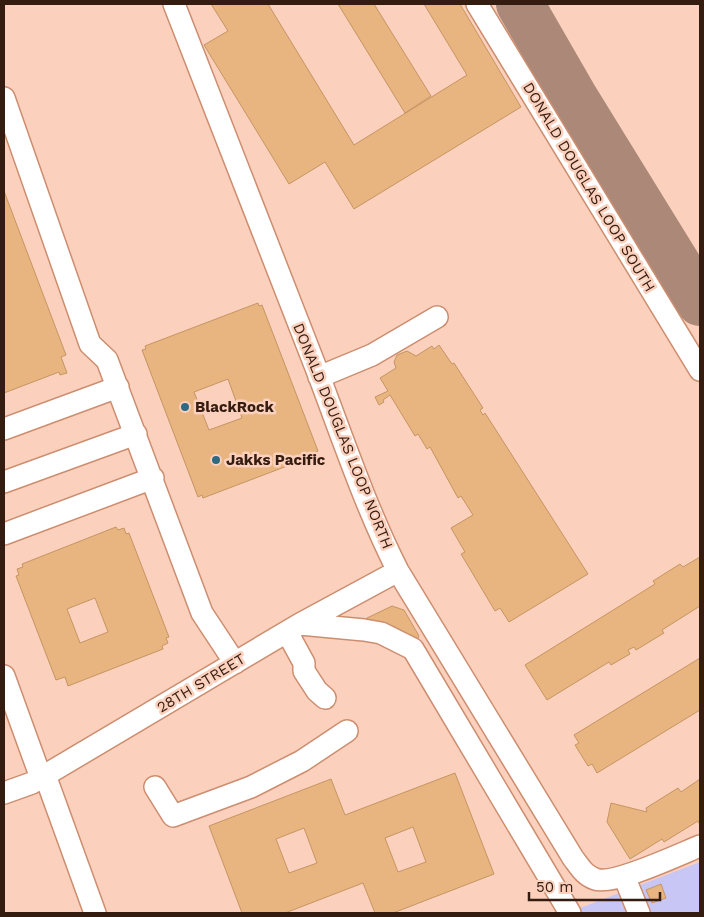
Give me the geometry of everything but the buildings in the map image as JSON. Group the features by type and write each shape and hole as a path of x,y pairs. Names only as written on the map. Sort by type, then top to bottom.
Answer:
{"street":[{"name":"DONALD DOUGLAS LOOP NORTH","path":"174,4 378,532 398,571 584,873 596,880 613,879 700,846"},
{"name":"DONALD DOUGLAS LOOP SOUTH","path":"476,4 700,370"},
{"path":"4,98 90,344 107,360 202,613 235,663"},
{"path":"319,377 372,355 437,317"},
{"path":"4,429 118,387"},
{"path":"4,482 136,434"},
{"path":"4,534 152,478"},
{"name":"28TH STREET","path":"4,793 32,783 294,628 398,571"},
{"path":"304,663 294,628 364,630 381,633 413,649 570,913"},
{"path":"4,676 67,837 94,913"},
{"path":"155,787 173,816 251,787 302,761 348,731"},
{"path":"630,874 639,913"}],"shaded area":[{"path":"700,862 700,913 567,913"}],"taxiway":[{"path":"520,4 573,96 700,302"}],"place":[{"name":"BlackRock","path":"185,407"},
{"name":"Jakks Pacific","path":"216,460"}]}
